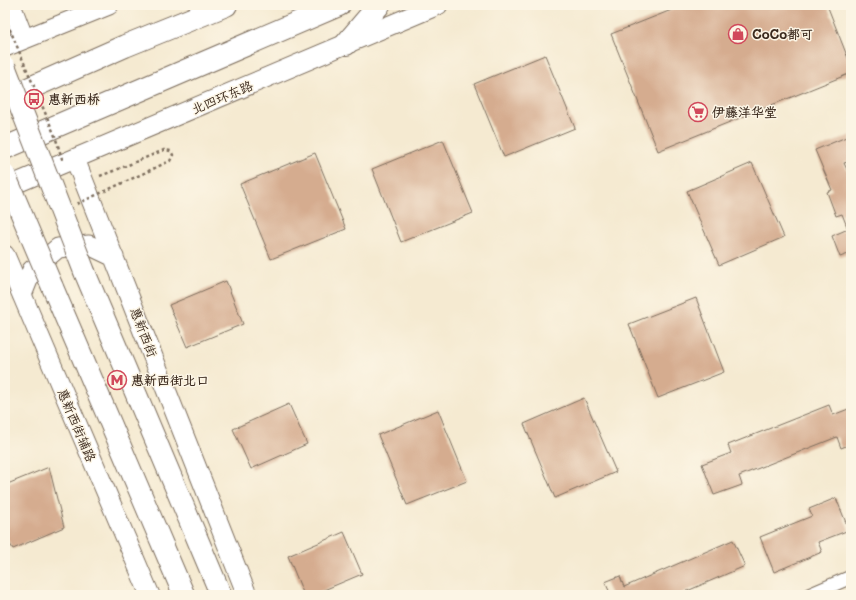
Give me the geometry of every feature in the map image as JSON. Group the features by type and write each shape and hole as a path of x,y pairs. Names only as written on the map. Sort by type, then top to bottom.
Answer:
{"highway":[{"path":"5,99 125,46 226,5"},
{"path":"5,148 339,5"},
{"path":"346,44 378,5"}],"main road":[{"path":"5,67 85,273 221,595"},
{"path":"5,175 184,595"}],"street":[{"path":"11,5 24,39"},
{"path":"5,47 109,5"},
{"name":"北四环东路","path":"5,188 69,163 438,5"},
{"name":"惠新西街","path":"69,163 114,257 247,595"},
{"path":"22,295 32,270 58,248 89,245 114,257"},
{"name":"惠新西街辅路","path":"5,255 150,595"},
{"path":"809,595 851,577"}],"path":[{"path":"5,18 52,130 69,163"},
{"path":"75,204 170,161 173,155 171,151 164,150 116,170"},
{"path":"5,228 8,234 5,236"}],"building":[{"name":"伊藤洋华堂","path":"684,5 827,5 851,66 851,73 658,151 611,34"},
{"path":"545,55 575,128 504,157 474,84"},
{"path":"851,135 851,161 844,163 851,178 851,253 840,257 832,236 848,229 842,214 836,216 827,192 832,190 815,150"},
{"path":"443,140 473,213 401,242 372,169"},
{"path":"315,153 346,229 271,259 240,184"},
{"path":"752,163 784,237 719,265 687,191"},
{"path":"226,281 243,324 187,347 169,305"},
{"path":"696,298 724,372 658,398 629,324"},
{"path":"584,398 616,472 555,498 524,424"},
{"path":"289,404 307,444 251,469 233,429"},
{"path":"829,405 833,415 851,408 851,444 841,448 837,437 739,476 742,485 714,495 702,464 731,453 728,445"},
{"path":"438,410 467,481 407,505 378,435"},
{"path":"49,467 64,527 13,549 5,536 5,485"},
{"path":"836,498 849,530 818,542 822,552 774,572 760,537 812,516 809,509"},
{"path":"344,532 362,574 312,595 304,595 288,556"},
{"path":"733,540 745,566 678,595 611,595 605,582 620,576 624,587"}],"place":[{"name":"CoCo都可","path":"738,34"},
{"name":"惠新西桥","path":"34,99"},
{"name":"伊藤洋华堂","path":"698,112"},
{"name":"惠新西街北口","path":"117,380"}]}
